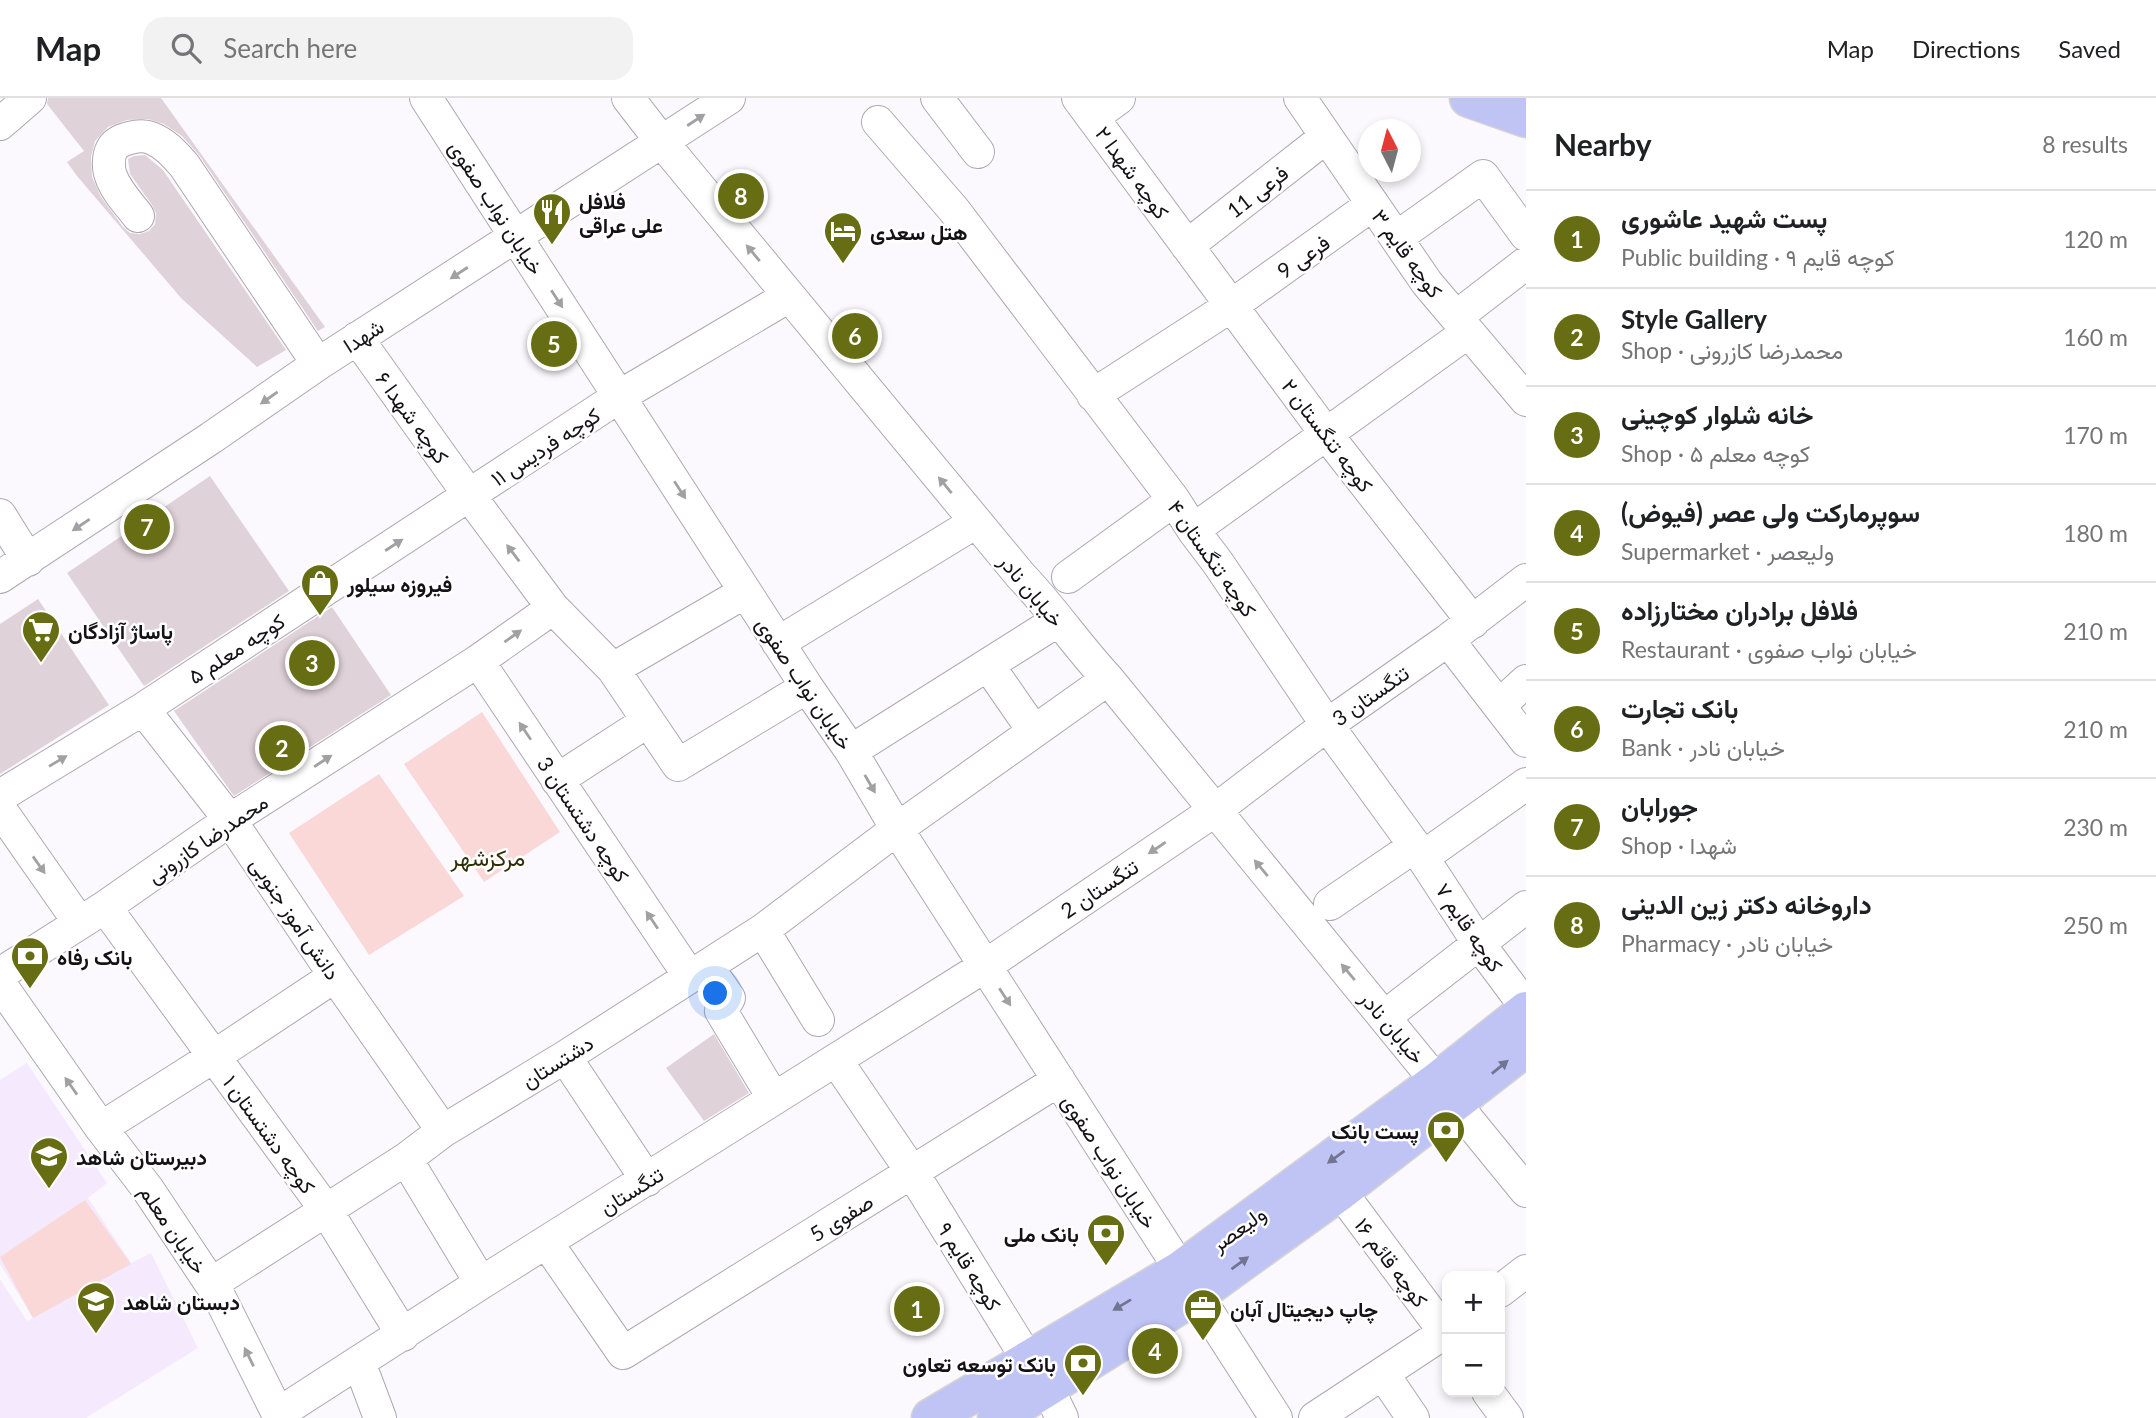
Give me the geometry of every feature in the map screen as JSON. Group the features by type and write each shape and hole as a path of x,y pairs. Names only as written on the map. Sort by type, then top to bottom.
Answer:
{"main road":[{"path":"1469,98 1526,118"},
{"name":"ولیعصر","path":"1189,1282 1340,1191 1447,1092 1526,1009"},
{"name":"ولیعصر","path":"997,1418 1046,1388 1447,1092 1526,1047"},
{"name":"ولیعصر","path":"931,1418 1046,1388"}],"street":[{"path":"0,124 30,98"},
{"name":"خیابان نواب صفوی","path":"426,98 778,643 851,751 897,829 1276,1418"},
{"name":"خیابان نادر","path":"628,98 976,522 1041,597 1057,621 1108,679 1526,1191"},
{"name":"شهدا","path":"0,577 318,364 730,98"},
{"path":"937,98 978,152"},
{"path":"1085,108 1119,98"},
{"name":"کوچه قایم ۳","path":"1300,98 1427,284 1525,397"},
{"name":"کوچه شهدا ۲","path":"1085,108 1187,246"},
{"name":"کوچه تنگستان ۴","path":"878,122 954,210 1174,500 1193,530 1219,562 1327,725 1419,852"},
{"path":"138,216 117,188 110,174 109,159 112,148 119,143 136,137 148,137 167,146 184,165 318,364"},
{"name":"فرعی 11","path":"1187,246 1326,137"},
{"path":"1396,237 1483,176 1526,235"},
{"name":"فرعی 9","path":"1093,395 1231,306 1373,204"},
{"name":"کوچه تنگستان ۲","path":"1187,246 1327,435 1461,631 1500,705 1526,741"},
{"path":"1193,530 1327,435 1462,324 1526,263"},
{"name":"کوچه فردیس ۱۱","path":"470,495 620,396 789,296"},
{"name":"کوچه شهدا ۶","path":"358,338 553,608 613,669 678,765 807,687"},
{"name":"کوچه معلم ۵","path":"0,796 143,709 470,495"},
{"path":"1068,577 1174,500"},
{"path":"0,516 28,560"},
{"path":"778,643 976,522"},
{"name":"تنگستان 3","path":"1214,811 1327,725 1461,631 1526,580"},
{"path":"613,669 745,592"},
{"name":"محمدرضا کازرونی","path":"0,974 230,820 478,661 553,608"},
{"path":"851,751 1057,621"},
{"name":"کوچه دشتستان 3","path":"478,661 557,780 699,971 729,998 720,1011 774,1099"},
{"path":"988,665 1033,730"},
{"name":"دشتستان","path":"211,1284 406,1159 443,1130 565,1057 763,930 1033,730 1108,679"},
{"path":"1500,705 1526,681"},
{"name":"دانش آموز جنوبی","path":"143,709 230,820 443,1130"},
{"path":"557,780 648,721"},
{"path":"1330,904 1419,852 1526,784"},
{"name":"کوچه دشتستان ۱","path":"0,809 213,1057 326,1210"},
{"name":"تنگستان 2","path":"985,966 1214,811"},
{"name":"کوچه قایم ۷","path":"1419,852 1479,944 1526,1009"},
{"path":"1396,1009 1526,907"},
{"path":"763,930 818,1020"},
{"name":"تنگستان","path":"279,1416 481,1283 985,966"},
{"path":"101,1128 335,976"},
{"name":"خیابان معلم","path":"0,984 101,1128 147,1188 219,1296 279,1416"},
{"path":"565,1057 647,1180"},
{"name":"کوچه قایم ۹","path":"836,1060 912,1172 1046,1388"},
{"name":"صفوی 5","path":"547,1243 623,1353 1059,1080"},
{"path":"406,1159 481,1283"},
{"name":"کوچه قائم ۱۶","path":"1340,1191 1442,1326"},
{"path":"326,1210 402,1335"},
{"path":"1505,1287 1526,1271"},
{"path":"1315,1418 1445,1334"},
{"path":"359,1362 380,1418"},
{"path":"1383,1374 1413,1418"},
{"path":"1492,1397 1507,1418"}],"shaded area":[{"path":"482,712 560,832 484,882 404,764"},
{"path":"379,774 464,896 369,955 289,833"},
{"path":"27,1063 107,1183 88,1198 131,1263 151,1253 198,1348 86,1418 0,1418 0,1279 27,1321 33,1318 0,1264 0,1080"},
{"path":"85,1200 131,1264 33,1318 0,1257"}],"building":[{"path":"48,98 161,98 325,327 318,331 199,155 182,136 164,124 148,119 127,120 108,127 95,141 91,157 92,177 101,197 130,233 149,231 155,224 156,213 130,174 128,159 145,155 163,170 286,350 257,367 181,298 77,176 67,162 84,151 47,104"},
{"path":"210,476 289,591 144,686 67,573"},
{"name":"پاساژ آزادگان","path":"38,599 109,705 0,774 0,624"},
{"path":"332,607 391,695 234,796 174,711"},
{"path":"714,1034 749,1093 704,1121 666,1068"}],"place":[{"name":"داروخانه دکتر زین الدینی","path":"741,196"},
{"name":"فلافل علی عراقی","path":"552,246"},
{"name":"هتل سعدی","path":"843,265"},
{"name":"بانک تجارت","path":"855,336"},
{"name":"فلافل برادران مختارزاده","path":"554,344"},
{"name":"جورابان","path":"147,527"},
{"name":"فیروزه سیلور","path":"320,617"},
{"name":"خانه شلوار کوچینی","path":"312,663"},
{"name":"پاساژ آزادگان","path":"41,664"},
{"name":"Style Gallery","path":"282,748"},
{"name":"بانک رفاه","path":"30,990"},
{"name":"پست بانک","path":"1446,1164"},
{"name":"دبیرستان شاهد","path":"49,1190"},
{"name":"بانک ملی","path":"1106,1267"},
{"name":"پست شهید عاشوری","path":"917,1309"},
{"name":"دبستان شاهد","path":"96,1335"},
{"name":"چاپ دیجیتال آبان","path":"1203,1342"},
{"name":"سوپرمارکت ولی عصر (فیوض)","path":"1155,1351"},
{"name":"بانک توسعه تعاون","path":"1083,1397"}],"district":[{"name":"مرکزشهر","path":"488,857"}]}
